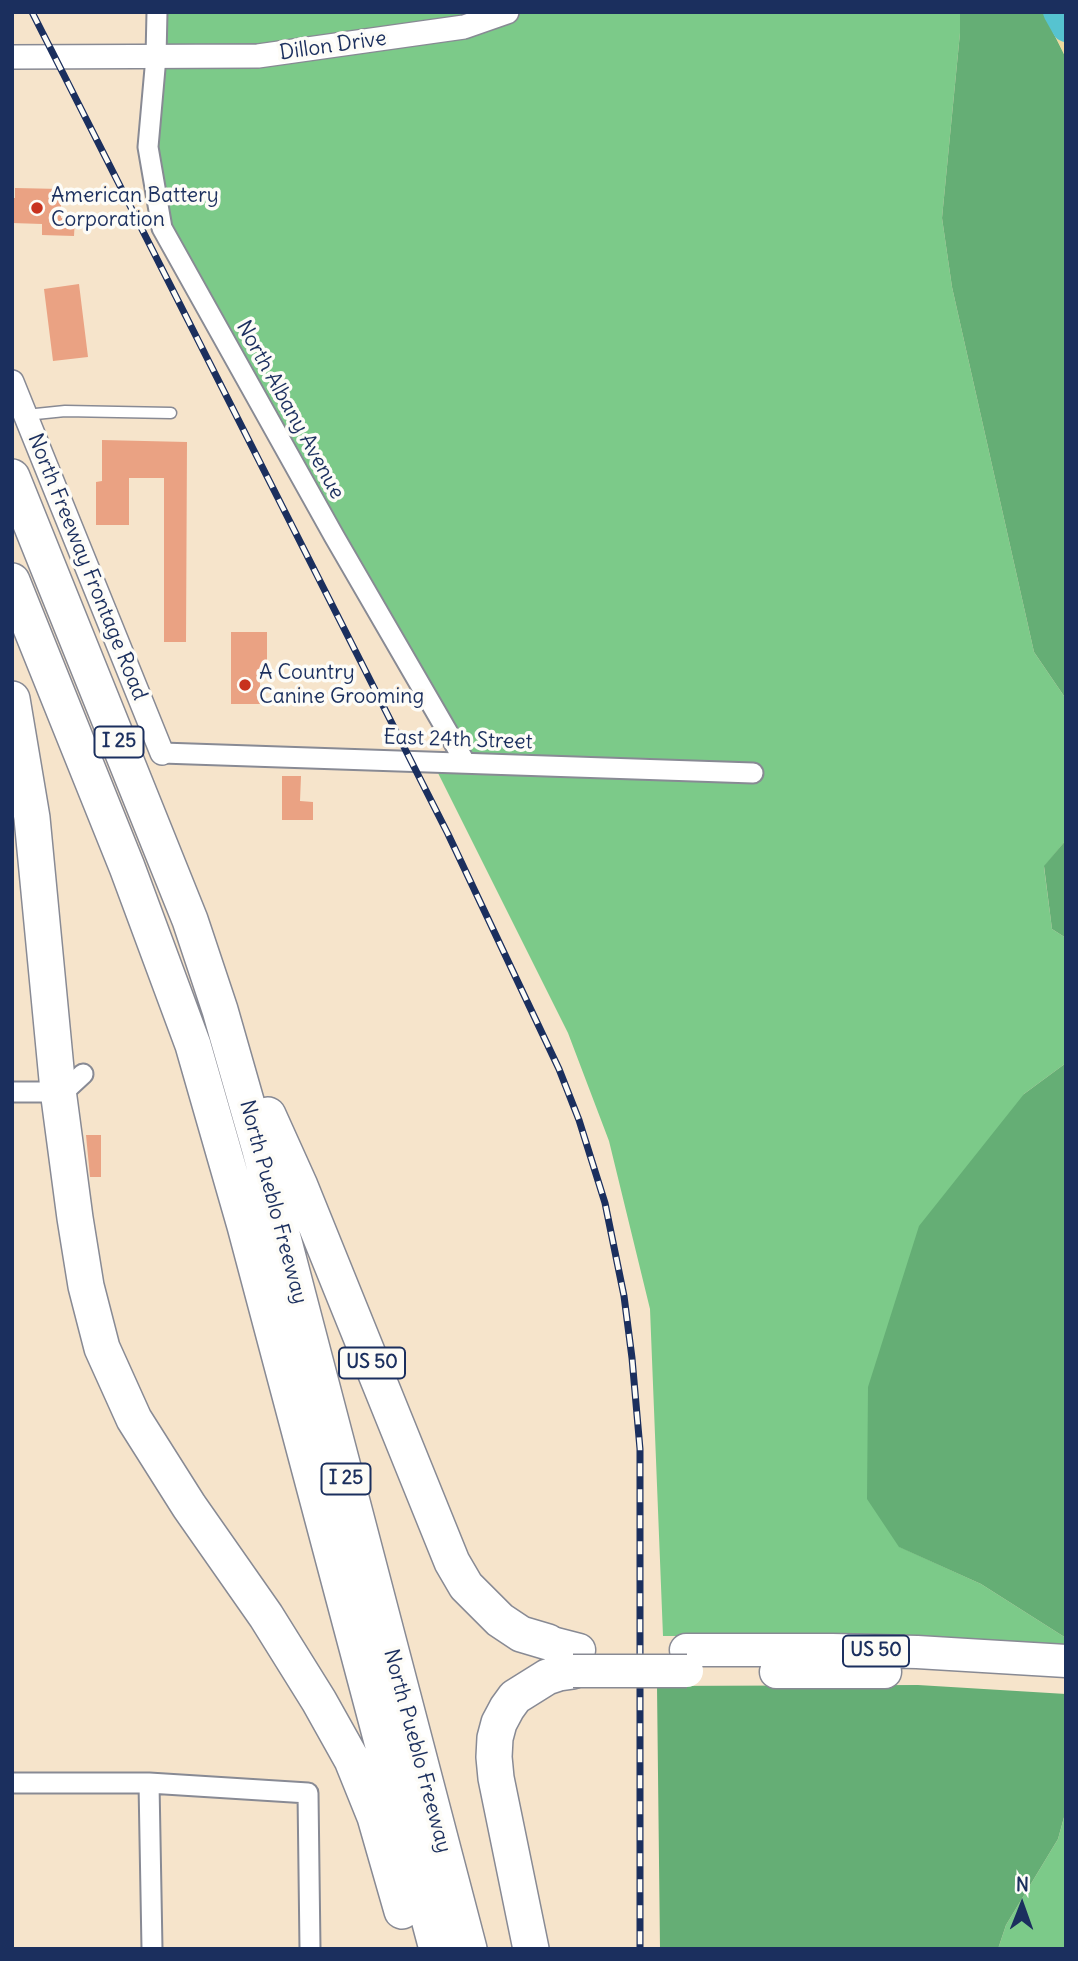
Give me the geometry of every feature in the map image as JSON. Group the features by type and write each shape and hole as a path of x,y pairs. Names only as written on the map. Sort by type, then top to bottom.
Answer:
{"highway":[{"name":"North Pueblo Freeway","path":"12,477 186,909 220,1010 260,1150 469,1949"},
{"name":"North Pueblo Freeway","path":"12,581 127,867 193,1045 245,1226 436,1949"},
{"path":"12,699 71,1082 86,1286 102,1348 134,1419 189,1506 266,1616 352,1760 374,1817 412,1949"},
{"name":"US 50","path":"220,1010 300,1186 452,1562 467,1586 500,1620 521,1634 567,1655 1066,1682"},
{"name":"US 50","path":"686,1661 832,1650 1066,1661"},
{"path":"531,1949 496,1779 495,1738 499,1723 515,1697 547,1677 559,1673 567,1655"}],"street":[{"name":"North Albany Avenue","path":"157,12 148,147 162,228 334,536 465,762"},
{"name":"Dillon Drive","path":"12,57 258,56 464,27 507,12"},
{"name":"North Freeway Frontage Road","path":"12,382 162,753"},
{"name":"East 24th Street","path":"162,753 753,773"},
{"path":"12,1092 52,1092 71,1082"},
{"path":"12,1783 149,1783 308,1793 310,1949"},
{"path":"149,1783 152,1949"}],"lane":[{"path":"26,415 65,411 171,412"}],"green space":[{"path":"157,12 960,12 942,218 952,287 1034,652 1066,699 1066,840 1044,867 1052,929 1066,938 1066,1063 1024,1094 900,1547 981,1584 1066,1638 1066,1649 907,1636 663,1636 650,1309 609,1141 568,1033 432,761 464,762 162,228 148,147"},
{"path":"960,12 1043,12 1066,58 1066,699 1034,652 952,287 942,218"},
{"path":"1066,840 1066,938 1052,929 1044,866"},
{"path":"1066,1063 1066,1638 981,1584 899,1547 867,1499 868,1387 919,1226 1024,1094"},
{"path":"918,1685 1066,1694 1066,1810 1058,1839 1006,1925 998,1949 660,1949 657,1686"},
{"path":"1066,1810 1066,1949 998,1949 1006,1925 1058,1839"}],"sand":[{"path":"1043,12 1066,12 1066,58"}],"building":[{"name":"American Battery Corporation","path":"15,188 61,189 61,218 75,218 74,236 42,235 42,224 12,223 12,198 15,198"},
{"path":"79,284 88,357 53,361 44,289"},
{"path":"102,440 187,442 186,642 164,642 164,478 129,478 129,525 96,525 96,482 102,481"},
{"name":"A Country Canine Grooming","path":"231,632 267,632 267,665 260,665 260,704 231,704"},
{"path":"282,776 301,776 300,801 313,802 313,820 282,820"},
{"path":"86,1135 101,1135 101,1177 90,1177"}],"waterway":[{"path":"1057,12 1066,28"}],"railway":[{"path":"32,12 448,834 559,1069 579,1120 605,1203 624,1296 640,1449 640,1949"}],"place":[{"name":"American Battery Corporation","path":"37,208"},
{"name":"A Country Canine Grooming","path":"245,685"}]}
